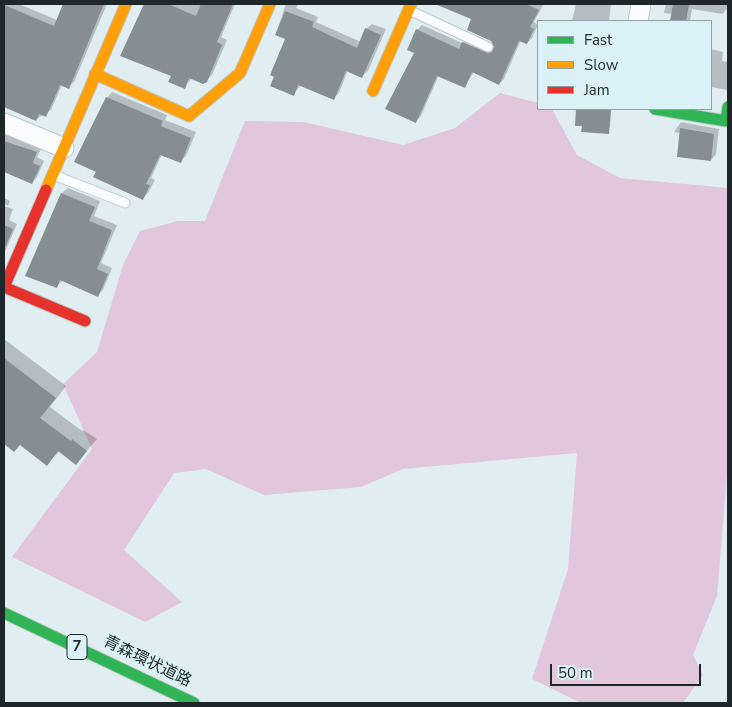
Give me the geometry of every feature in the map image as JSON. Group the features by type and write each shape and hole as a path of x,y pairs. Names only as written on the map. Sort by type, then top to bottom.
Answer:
{"main road":[{"path":"85,322 4,287 126,4"},
{"path":"95,74 189,116 240,73 270,4"},
{"path":"373,91 410,7"},
{"path":"661,110 726,121 728,107"},
{"name":"青森環状道路","path":"4,613 194,703"}],"street":[{"path":"638,20 641,4"},
{"path":"4,123 64,148"}],"lane":[{"path":"410,7 488,47"},
{"path":"54,174 125,203"}],"shaded area":[{"path":"500,93 537,103 537,110 553,110 577,155 620,178 728,188 728,464 717,596 693,655 703,675 683,703 581,703 532,679 568,569 577,453 403,469 361,487 264,495 206,469 174,473 124,550 182,602 145,622 12,557 92,449 63,384 97,352 123,265 140,231 178,221 205,221 245,121 304,122 403,145 455,128"}],"building":[{"path":"63,4 104,4 69,89 60,85 46,117 39,114 36,121 4,107 4,5 54,26"},
{"path":"144,4 168,4 196,16 201,4 233,4 217,42 222,45 207,82 203,84 189,78 185,89 168,82 171,76 120,56"},
{"path":"435,4 526,4 539,10 530,27 534,29 527,44 519,41 499,85 472,72 465,88 437,76 416,123 385,109 414,53 407,50 416,29 459,49 462,42 488,53 492,52 494,47 491,41 467,30 471,19"},
{"path":"673,4 689,4 686,20 670,20"},
{"path":"285,11 314,22 312,27 357,48 365,28 381,35 362,78 346,71 334,100 298,85 294,96 270,86 274,77 270,75 285,39 275,35"},
{"path":"106,97 163,121 161,126 191,138 181,163 160,155 146,184 150,185 143,200 93,177 96,172 74,162"},
{"path":"576,110 611,110 609,134 581,132 582,126 575,126"},
{"path":"680,128 714,134 711,161 677,157"},
{"path":"4,141 37,152 33,163 40,166 32,184 4,172"},
{"path":"61,193 95,207 89,221 112,230 97,269 108,274 98,297 60,280 57,288 25,276"},
{"path":"4,225 13,229 4,250"},
{"path":"4,358 56,398 40,418 87,451 76,465 58,451 47,466 20,445 14,452 4,444"}],"traffic: fast":[{"path":"661,110 726,121 728,107"},
{"path":"4,613 194,703"}],"traffic: slow":[{"path":"46,190 126,4"},
{"path":"95,74 189,116 240,73 270,4"},
{"path":"373,91 411,4"}],"traffic: jam":[{"path":"46,190 4,287 85,321"}]}
